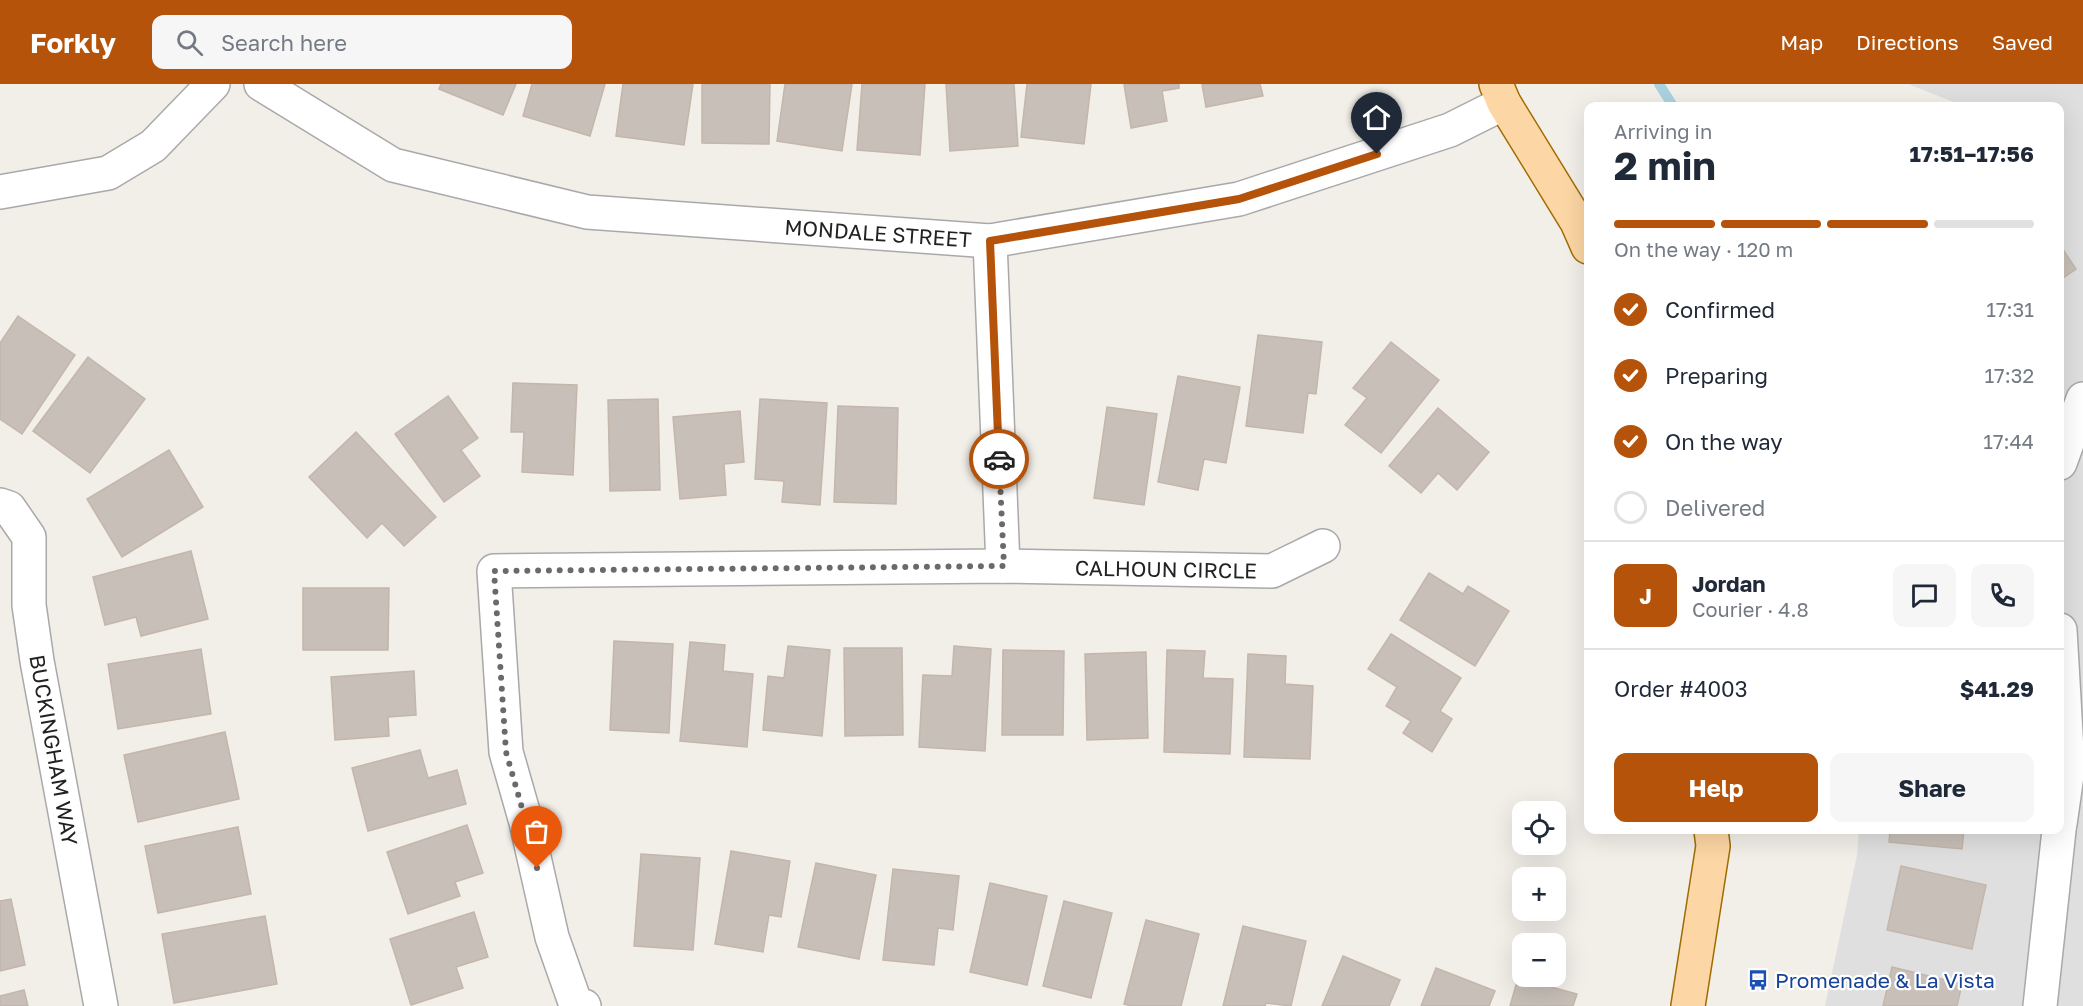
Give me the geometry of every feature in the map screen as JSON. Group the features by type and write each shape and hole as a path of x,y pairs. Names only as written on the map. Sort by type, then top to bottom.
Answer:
{"main road":[{"path":"1500,93 1577,222 1584,238"},
{"path":"1688,1006 1713,846 1712,834"}],"street":[{"path":"0,192 108,173 153,146 213,84"},
{"name":"MONDALE STREET","path":"261,84 393,165 587,212 990,241 1239,199 1450,130 1500,93"},
{"path":"990,241 1004,566"},
{"path":"2064,452 2083,399"},
{"name":"BUCKINGHAM WAY","path":"0,505 9,508 29,537 29,605 37,661 101,1006"},
{"name":"CALHOUN CIRCLE","path":"584,1006 576,1005 552,938 526,822 506,752 494,571 1004,566 1272,571 1323,546"},
{"path":"2064,667 2075,769 2064,809"},
{"path":"2040,1006 2059,834"}],"shaded area":[{"path":"1908,84 2083,84 2083,1006 1825,1006 1857,855 1859,834 2064,834 2064,102 1954,102"}],"building":[{"path":"441,84 516,84 503,115 439,89"},
{"path":"532,84 605,84 590,136 523,116"},
{"path":"623,84 693,84 684,145 616,136"},
{"path":"702,84 770,84 769,144 702,143"},
{"path":"785,84 852,84 842,151 777,141"},
{"path":"862,84 925,84 920,155 857,150"},
{"path":"946,84 1014,84 1018,146 950,151"},
{"path":"1027,84 1091,84 1084,144 1021,137"},
{"path":"1124,84 1179,84 1179,88 1162,91 1167,121 1131,128"},
{"path":"1202,84 1260,84 1263,96 1206,107"},
{"path":"2064,251 2076,269 2064,277"},
{"path":"18,316 75,355 22,434 0,419 0,343"},
{"path":"1258,335 1322,342 1316,394 1308,393 1303,433 1246,426"},
{"path":"1391,342 1439,380 1381,453 1345,425 1367,398 1353,388"},
{"path":"88,357 145,399 90,473 33,431"},
{"path":"1178,376 1240,387 1226,463 1204,459 1198,490 1158,482"},
{"path":"513,383 577,385 573,475 522,472 524,432 511,432"},
{"path":"448,396 478,438 461,450 480,476 444,502 395,434"},
{"path":"658,399 660,490 610,491 608,400"},
{"path":"760,399 827,403 820,505 782,502 784,481 755,479"},
{"path":"838,406 898,408 896,504 834,502"},
{"path":"1107,407 1157,414 1144,505 1094,498"},
{"path":"1438,408 1489,452 1457,490 1438,473 1421,493 1389,466"},
{"path":"740,411 744,462 724,464 726,495 680,499 673,417"},
{"path":"356,432 436,517 404,546 382,523 367,538 309,477"},
{"path":"169,450 203,507 122,557 87,499"},
{"path":"191,551 208,619 141,636 136,617 105,625 93,577"},
{"path":"1429,573 1463,594 1468,586 1509,611 1475,666 1400,620"},
{"path":"303,588 389,588 388,650 303,650"},
{"path":"1391,634 1461,678 1440,711 1452,719 1432,752 1403,733 1411,721 1386,706 1397,687 1368,669"},
{"path":"614,641 673,644 669,733 610,730"},
{"path":"690,642 725,645 723,671 753,674 747,747 680,741"},
{"path":"788,646 830,650 822,736 763,730 768,676 784,678"},
{"path":"954,646 991,649 985,751 919,747 923,675 952,676"},
{"path":"844,648 902,648 903,735 845,736"},
{"path":"201,649 211,714 118,729 108,664"},
{"path":"1003,650 1064,651 1063,735 1002,735"},
{"path":"1167,650 1205,651 1203,678 1233,679 1230,754 1164,752"},
{"path":"1146,652 1148,738 1087,740 1085,654"},
{"path":"1248,654 1286,656 1285,684 1313,686 1310,759 1244,757"},
{"path":"414,671 416,715 388,717 389,736 335,740 331,677"},
{"path":"225,732 239,799 138,822 124,755"},
{"path":"420,750 428,778 457,770 466,804 368,831 352,768"},
{"path":"467,825 483,873 455,882 460,896 408,914 387,852"},
{"path":"238,827 251,894 158,913 145,846"},
{"path":"1890,834 1964,834 1962,849 1889,842"},
{"path":"731,851 790,861 781,917 769,915 763,952 715,944"},
{"path":"641,854 700,858 693,950 634,946"},
{"path":"816,863 876,875 859,959 798,947"},
{"path":"1901,866 1986,885 1972,949 1887,930"},
{"path":"893,869 959,876 953,930 938,928 934,965 883,960"},
{"path":"990,883 1047,896 1027,985 970,972"},
{"path":"11,899 25,965 0,971 0,901"},
{"path":"1064,901 1112,913 1091,998 1043,986"},
{"path":"474,912 488,957 456,967 463,988 411,1005 390,939"},
{"path":"265,916 277,984 174,1003 162,934"},
{"path":"1146,920 1199,934 1181,1006 1124,1004"},
{"path":"1243,926 1306,941 1291,1006 1266,1003 1265,1006 1223,1006"},
{"path":"1343,956 1400,980 1389,1006 1322,1006"},
{"path":"1892,967 1962,984 1957,1006 1883,1006"},
{"path":"1436,968 1495,991 1489,1006 1421,1006"},
{"path":"1515,987 1551,987 1577,994 1573,1006 1510,1006"},
{"path":"24,990 28,1006 0,1006 0,996"}],"waterway":[{"path":"1659,84 1670,102"}],"way so far":[{"path":"537,868 506,752 494,571 1004,566 999,459"}],"place":[{"name":"Promenade & La Vista","path":"1758,980"}],"route":[{"path":"999,459 990,241 1239,199 1377,154"}]}
